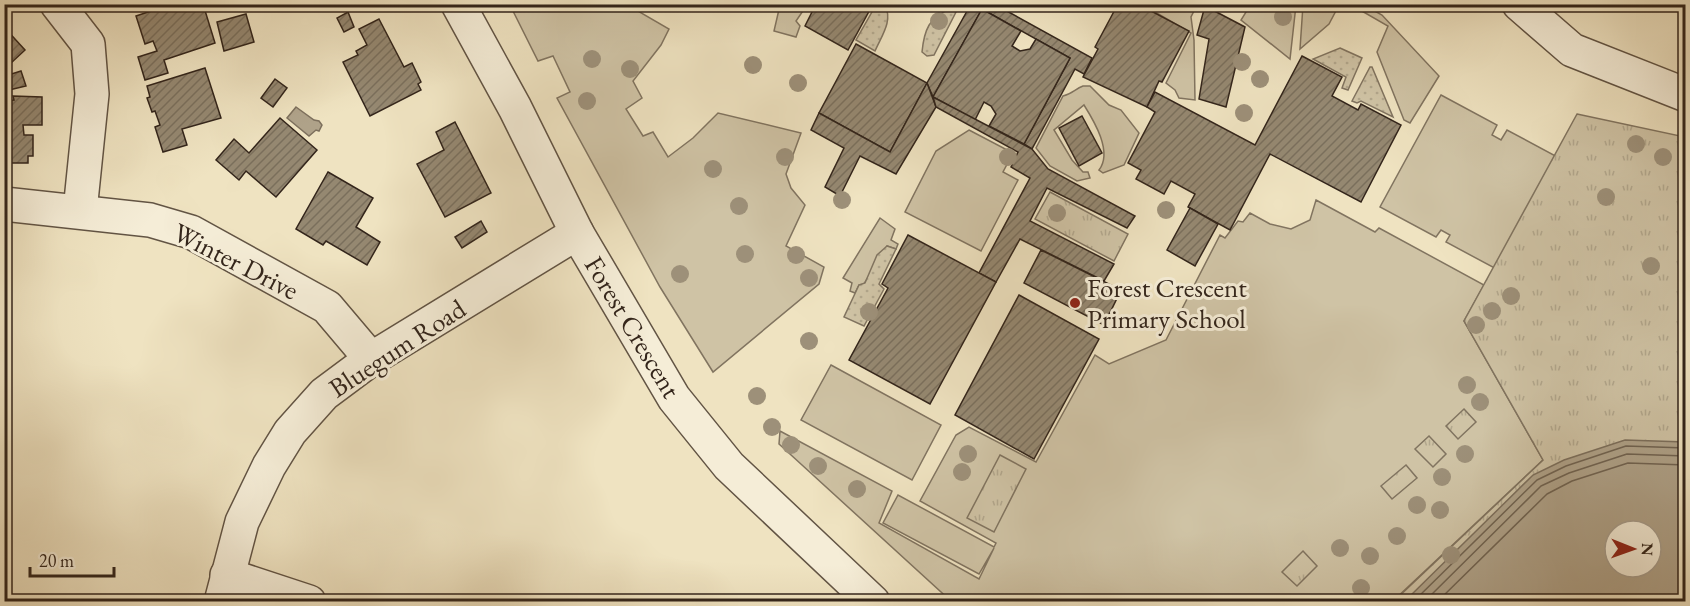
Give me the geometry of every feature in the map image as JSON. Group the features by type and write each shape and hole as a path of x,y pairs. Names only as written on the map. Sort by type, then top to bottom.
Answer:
{"street":[{"path":"57,4 88,44 92,94 80,211"},
{"name":"Forest Crescent","path":"458,4 577,233 674,398 729,466 873,602"},
{"path":"1519,4 1572,50 1686,95"},
{"name":"Winter Drive","path":"4,204 150,220 191,232 327,307 371,359"},
{"name":"Bluegum Road","path":"224,588 242,522 269,466 290,432 324,394 371,359 577,233"},
{"path":"224,588 309,602"}],"green space":[{"path":"1251,4 1296,5 1290,59 1241,20"},
{"path":"510,5 638,5 636,10 669,29 661,45 633,81 642,98 626,109 643,136 653,132 668,157 693,138 718,113 801,133 786,174 791,188 805,205 786,246 824,267 819,284 713,372 660,287 557,98 570,92 553,56 538,61"},
{"path":"780,5 807,5 796,21 800,26 796,37 774,31"},
{"path":"876,5 885,5 888,17 886,28 875,51 856,40"},
{"path":"1143,5 1197,5 1191,17 1194,40 1195,100 1179,98 1175,90 1166,83 1191,33"},
{"path":"1303,5 1339,5 1329,24 1300,49"},
{"path":"1364,5 1382,15 1439,76 1410,123 1404,120 1377,52 1388,26 1360,10"},
{"path":"951,9 956,12 934,55 927,56 922,52 924,37 929,25 937,16"},
{"path":"1340,48 1362,58 1348,90 1342,88 1346,77 1313,59"},
{"path":"1372,67 1393,117 1361,101 1357,103 1352,101"},
{"path":"1083,86 1090,86 1109,105 1121,110 1139,133 1124,165 1103,173 1099,170 1103,163 1103,146 1097,128 1084,105 1054,130 1072,160 1083,172 1088,172 1090,178 1077,181 1050,166 1036,148 1063,96"},
{"path":"1441,95 1497,125 1492,135 1501,140 1507,130 1563,160 1502,272 1446,242 1450,235 1441,230 1436,237 1380,207"},
{"path":"1577,114 1685,137 1685,601 1393,602 1543,460 1464,321"},
{"path":"969,130 1013,153 1003,172 1018,180 981,251 905,212 936,151"},
{"path":"1050,192 1128,234 1114,261 1035,219"},
{"path":"1316,200 1375,232 1379,228 1484,285 1464,321 1543,460 1393,601 952,602 779,444 780,431 892,491 879,523 979,579 994,548 979,574 883,523 898,495 994,547 996,543 920,501 956,435 969,427 1036,462 1095,355 1109,364 1166,340 1220,235 1225,238 1238,221 1243,222 1250,213 1270,224 1291,229 1310,220"},
{"path":"880,218 895,229 891,240 898,244 896,249 887,246 864,284 859,285 855,293 850,291 852,283 843,278"},
{"path":"887,246 896,249 879,284 884,289 864,326 844,317 859,285 865,283 877,255"},
{"path":"831,365 941,425 912,480 801,420"},
{"path":"1464,409 1476,422 1458,439 1446,426"},
{"path":"1429,436 1446,454 1433,467 1415,449"},
{"path":"1000,455 1026,469 994,532 967,518"},
{"path":"1406,465 1417,478 1392,499 1381,486"},
{"path":"1303,551 1317,566 1297,586 1282,572"}],"water":[{"path":"296,107 319,121 322,125 319,131 316,130 309,136 287,118"},
{"path":"1625,440 1685,442 1685,601 1405,601 1533,475 1564,460"}],"building":[{"path":"172,4 203,4 215,43 164,60 168,73 145,80 138,57 157,51 153,41 145,44 136,16"},
{"path":"816,4 873,4 848,50 805,26"},
{"path":"971,4 992,4 982,9 933,97 927,83"},
{"path":"994,4 1092,58 1084,74 1075,69 1032,149 1024,144 1070,58 982,9"},
{"path":"1118,4 1138,4 1189,31 1162,82 1159,81 1147,107 1083,77 1098,49 1095,47"},
{"path":"1205,6 1245,27 1226,107 1199,99 1209,39 1197,35"},
{"path":"982,9 1021,31 1012,46 1020,51 1030,49 1036,39 1070,58 1024,144 989,126 996,114 991,106 984,102 975,120 933,97"},
{"path":"348,12 354,27 344,32 337,18"},
{"path":"246,14 254,42 224,51 217,22"},
{"path":"379,19 404,67 412,63 421,82 418,84 421,90 370,116 343,62 358,55 356,51 367,45 359,29"},
{"path":"4,27 25,50 10,64 7,60 4,61"},
{"path":"856,44 927,83 890,152 819,113"},
{"path":"1302,56 1342,77 1332,96 1358,110 1361,104 1401,125 1361,202 1270,154 1230,230 1188,207 1195,194 1171,181 1164,194 1136,179 1141,170 1128,163 1155,112 1147,107 1155,92 1255,145"},
{"path":"205,68 221,118 182,129 187,145 163,152 155,127 160,125 147,98 150,97 147,86"},
{"path":"21,71 26,86 4,90 5,76"},
{"path":"275,79 287,88 273,107 261,98"},
{"path":"927,83 936,107 896,174 860,156 840,196 825,187 844,148 811,130 819,113 890,152"},
{"path":"13,96 42,97 42,125 23,125 24,135 33,135 33,156 28,156 28,163 4,163 4,101 14,100"},
{"path":"933,97 1032,149 1048,169 1135,216 1127,228 1047,188 1030,221 1114,264 1104,281 1020,239 996,282 979,273 1030,178 1011,167 1018,152 936,107"},
{"path":"1082,116 1102,153 1079,166 1059,128"},
{"path":"280,118 317,150 276,197 246,171 239,180 216,160 234,139 249,153"},
{"path":"455,122 491,193 445,217 417,164 444,150 436,132"},
{"path":"328,172 373,198 356,227 380,242 367,265 326,241 323,245 296,229"},
{"path":"1190,208 1218,224 1195,266 1167,250"},
{"path":"481,221 487,232 462,248 455,237"},
{"path":"908,235 996,282 930,404 849,360 888,288 882,284"},
{"path":"1041,250 1121,290 1104,325 1024,283"},
{"path":"1019,295 1099,339 1034,459 955,415"}],"place":[{"name":"Forest Crescent Primary School","path":"1075,303"}]}
